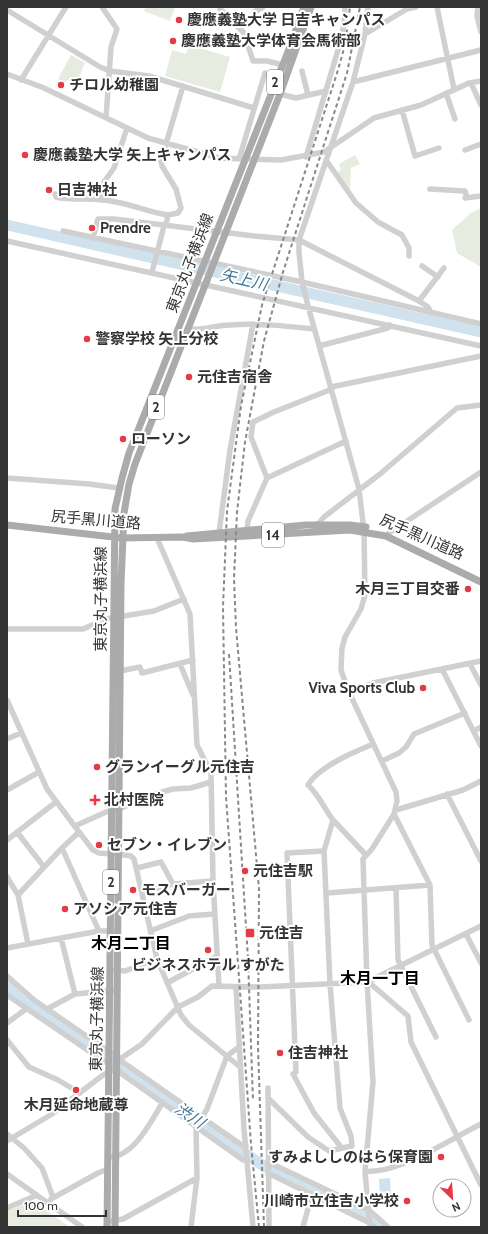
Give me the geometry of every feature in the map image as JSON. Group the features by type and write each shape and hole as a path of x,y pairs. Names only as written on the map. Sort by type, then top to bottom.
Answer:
{"main road":[{"name":"東京丸子横浜線","path":"116,1224 117,1068 119,1058 114,990 114,970 118,931 115,854 113,617 114,537 119,488 129,453 197,282 242,158 258,127 304,7"},
{"name":"東京丸子横浜線","path":"115,810 120,671 122,538 128,490 135,464 280,94 311,7"},
{"name":"尻手黒川道路","path":"7,525 122,538 157,538 183,537 247,530 350,524 386,536 481,582"},
{"name":"尻手黒川道路","path":"183,537 217,539 364,529 388,533 481,579"},
{"name":"東京丸子横浜線","path":"114,970 110,931 115,854"},
{"name":"東京丸子横浜線","path":"107,1224 109,1051 114,990"}],"street":[{"path":"22,80 66,7"},
{"path":"102,7 117,29 111,46 106,118"},
{"path":"254,12 263,7"},
{"path":"306,157 342,32 345,7"},
{"path":"368,7 365,34 353,82 299,240 303,284 314,329 360,490 364,529 365,595 361,609 345,637 342,648 341,670 349,693 396,792 395,812 376,844 363,859 362,890 366,982 373,1082 365,1172 371,1226"},
{"path":"365,34 407,9 416,7"},
{"path":"437,7 454,90"},
{"path":"472,7 477,16 481,32"},
{"path":"477,16 478,7"},
{"path":"220,9 244,33 253,61 266,61 283,65"},
{"path":"7,10 100,68 110,71 149,76 254,108"},
{"path":"353,82 481,50"},
{"path":"302,72 308,95"},
{"path":"242,158 249,123 265,73"},
{"path":"7,74 44,88 140,135 219,158 281,160 306,157 330,149 374,118 421,105 471,82 481,81"},
{"path":"471,82 481,105"},
{"path":"55,194 56,197 60,198 101,200 136,206 152,213 168,215 178,213 181,208 176,189 162,166 161,161 165,142 182,86"},
{"path":"280,94 291,98 326,91"},
{"path":"446,94 455,119"},
{"path":"402,110 415,156 439,148"},
{"path":"249,123 258,127"},
{"path":"101,200 104,182 114,168 127,128"},
{"path":"465,150 481,144"},
{"path":"326,160 356,203 378,222 402,235 409,248 409,256"},
{"path":"430,189 465,191 466,198 481,196"},
{"path":"153,270 168,215"},
{"path":"93,238 98,219 114,219 164,226 299,240 419,301 428,307 431,313"},
{"path":"63,231 158,253 204,261 481,324"},
{"path":"7,241 153,270 197,282 308,305 481,346"},
{"path":"422,266 438,277"},
{"path":"419,301 444,268"},
{"path":"187,329 194,330 228,325 253,324 314,329"},
{"path":"219,533 230,450 253,324"},
{"path":"319,346 388,328 390,325"},
{"path":"267,478 251,437 253,422 331,388 481,356"},
{"path":"317,525 324,517 360,490 457,408 481,405"},
{"path":"247,530 248,521 267,478 346,441"},
{"path":"388,533 481,472"},
{"path":"7,478 119,488"},
{"path":"157,538 190,614 197,745 211,773 214,914 218,986"},
{"path":"7,629 83,628 113,617 154,611 184,599"},
{"path":"120,671 140,667 142,673 192,660"},
{"path":"349,693 373,683 481,661"},
{"path":"180,664 195,700"},
{"path":"470,664 481,685"},
{"path":"442,669 481,746"},
{"path":"7,700 47,789 93,850 102,854 131,856 135,861 157,959 181,1016 189,1025 240,1067"},
{"path":"382,761 399,754 406,747 414,734 465,713"},
{"path":"474,731 481,727"},
{"path":"7,739 21,733"},
{"path":"366,855 333,820 324,808 317,793 308,784 312,778 350,754 373,744"},
{"path":"7,790 39,772"},
{"path":"395,812 463,790 481,781"},
{"path":"75,826 166,790 191,788 210,782"},
{"path":"447,794 481,860"},
{"path":"7,840 56,802"},
{"path":"395,812 430,885 432,946 469,1020"},
{"path":"268,1098 308,1136 329,1151 341,1147 352,1146 351,1136 340,1108 330,984 324,851 333,820"},
{"path":"17,832 44,867"},
{"path":"18,895 79,832"},
{"path":"62,848 99,931"},
{"path":"324,851 287,853 294,986 295,1073 314,1113 341,1147"},
{"path":"137,868 161,862 173,884"},
{"path":"7,877 18,895 28,944"},
{"path":"142,892 173,884 213,881"},
{"path":"327,893 430,885"},
{"path":"396,888 398,960 436,1037"},
{"path":"150,931 189,916 214,914"},
{"path":"119,1058 142,1044 178,1007 198,997 212,986 294,986 366,982 481,926"},
{"path":"7,948 99,931 118,931"},
{"path":"466,934 481,963"},
{"path":"61,938 75,994"},
{"path":"167,983 217,956"},
{"path":"114,970 125,971 157,959"},
{"path":"7,976 25,993 47,1009 119,1058 242,1146 246,1146"},
{"path":"366,982 372,985 408,1016 411,1042 481,1185"},
{"path":"236,987 240,1067 253,1227"},
{"path":"47,1009 75,994 114,990"},
{"path":"7,995 109,1068 117,1068 122,1074 196,1127 243,1160 247,1160"},
{"path":"7,1023 26,1009"},
{"path":"7,1040 28,1067 58,1080 80,1093"},
{"path":"191,1227 197,1178 196,1127 207,1109 227,1056 239,1048"},
{"path":"53,1197 42,1168 24,1148 8,1138 52,1114 80,1093 109,1068"},
{"path":"268,1088 269,1227"},
{"path":"108,1157 116,1157 123,1154 142,1135 151,1124 163,1102"},
{"path":"365,1172 389,1168 448,1143 481,1124"},
{"path":"268,1162 369,1210 388,1227"},
{"path":"48,1202 53,1197 108,1169"},
{"path":"7,1174 82,1227"},
{"path":"268,1175 272,1175 312,1194 371,1226"},
{"path":"107,1224 116,1224 197,1178"},
{"path":"303,1227 312,1194"},
{"path":"7,1208 37,1195"}],"shaded area":[{"path":"146,7 175,7 170,21 144,11"},
{"path":"189,45 230,57 220,92 165,76 172,50 186,54"},
{"path":"71,55 85,63 76,84 67,80 65,82 58,79"},
{"path":"355,155 360,164 351,168 350,190 338,173 341,169 339,164"},
{"path":"481,208 481,267 457,253 452,230 471,213"},
{"path":"32,1201 70,1227 7,1227 7,1211"}],"water":[{"path":"390,1178 391,1200 380,1200 379,1179"}],"waterway":[{"name":"矢上川","path":"7,225 481,332"},
{"name":"渋川","path":"7,986 20,999 265,1167 367,1214 382,1227"}],"railway":[{"path":"259,1227 251,1144 226,797 223,607 227,511 241,406 262,305 338,70 345,45 350,7"},
{"path":"264,1227 258,1047 259,889 236,628 234,579 237,512 245,442 264,341 283,272 347,73 360,7"},
{"path":"229,654 248,959 253,1101"}],"place":[{"name":"慶應義塾大学 日吉キャンパス","path":"179,20"},
{"name":"慶應義塾大学体育会馬術部","path":"173,41"},
{"name":"チロル幼稚園","path":"61,85"},
{"name":"慶應義塾大学 矢上キャンパス","path":"25,155"},
{"name":"日吉神社","path":"49,190"},
{"name":"Prendre","path":"92,228"},
{"name":"警察学校 矢上分校","path":"87,339"},
{"name":"元住吉宿舎","path":"189,377"},
{"name":"ローソン","path":"123,439"},
{"name":"木月三丁目交番","path":"468,589"},
{"name":"Viva Sports Club","path":"423,688"},
{"name":"グランイーグル元住吉","path":"97,767"},
{"name":"北村医院","path":"95,800"},
{"name":"セブン・イレブン","path":"99,845"},
{"name":"元住吉駅","path":"245,871"},
{"name":"モスバーガー","path":"133,890"},
{"name":"アソシア元住吉","path":"65,909"},
{"name":"元住吉","path":"250,933"},
{"name":"ビジネスホテル すがた","path":"208,950"},
{"name":"住吉神社","path":"280,1053"},
{"name":"木月延命地蔵尊","path":"76,1090"},
{"name":"すみよししのはら保育園","path":"441,1157"},
{"name":"川崎市立住吉小学校","path":"407,1201"}],"district":[{"name":"木月二丁目","path":"131,943"},
{"name":"木月一丁目","path":"380,978"}]}
